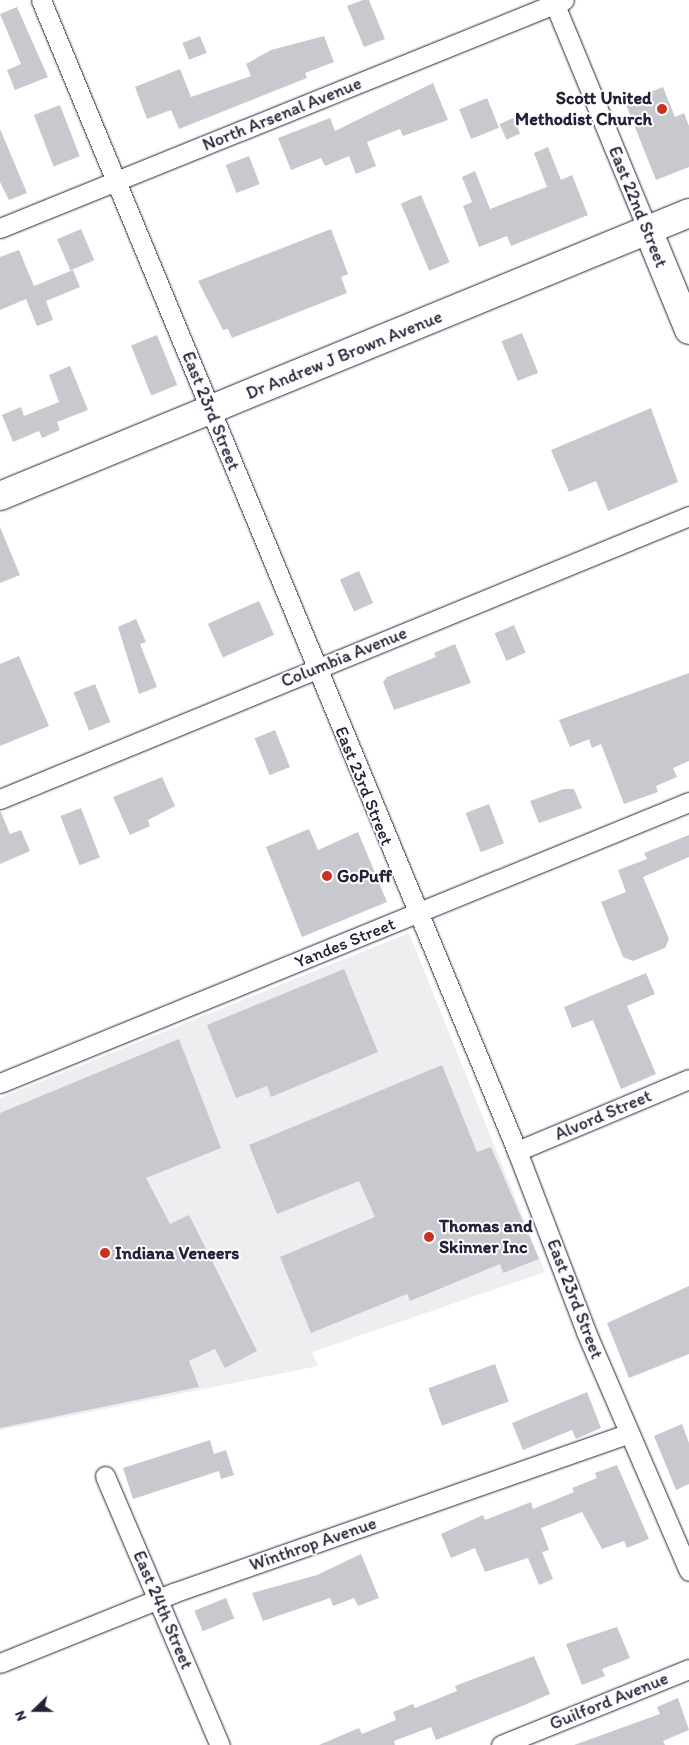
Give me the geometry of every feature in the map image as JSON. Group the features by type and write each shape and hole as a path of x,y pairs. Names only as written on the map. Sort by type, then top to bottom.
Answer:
{"main road":[{"name":"Dr Andrew J Brown Avenue","path":"0,496 689,213"},
{"name":"East 22nd Street","path":"648,230 689,330"}],"street":[{"name":"East 23rd Street","path":"41,0 416,914 517,1151 628,1434 688,1568"},
{"name":"North Arsenal Avenue","path":"0,228 557,1"},
{"name":"East 22nd Street","path":"557,1 648,230"},
{"name":"Columbia Avenue","path":"0,799 689,516"},
{"name":"Yandes Street","path":"0,1083 689,802"},
{"name":"Alvord Street","path":"517,1151 689,1079"},
{"name":"Winthrop Avenue","path":"0,1663 158,1598 628,1434"},
{"name":"East 24th Street","path":"105,1476 220,1745"},
{"name":"Guilford Avenue","path":"501,1745 689,1669"}],"shaded area":[{"path":"409,933 545,1272 312,1352 318,1366 0,1430 0,1098"}],"building":[{"path":"363,0 369,0 385,39 364,47 347,6"},
{"path":"17,7 48,77 15,90 7,70 21,64 0,14"},
{"path":"200,36 207,53 189,60 182,43"},
{"path":"324,36 334,62 305,73 307,78 179,129 171,110 147,119 135,87 180,69 191,97 251,76 246,64 271,50"},
{"path":"433,83 448,120 403,136 400,129 367,142 376,166 356,174 349,156 325,166 321,158 291,170 278,138 330,118 335,131"},
{"path":"663,87 675,117 684,113 689,126 689,167 656,180 625,102"},
{"path":"487,98 499,128 471,139 459,109"},
{"path":"60,105 80,156 54,166 34,115"},
{"path":"513,118 520,133 507,140 499,124"},
{"path":"0,129 27,193 9,200 0,182"},
{"path":"548,147 561,180 572,175 588,215 511,246 507,236 479,247 463,206 472,202 462,177 475,171 490,209 547,187 534,153"},
{"path":"249,156 260,184 236,193 226,165"},
{"path":"421,195 450,262 429,271 401,204"},
{"path":"81,229 94,260 70,270 57,239"},
{"path":"331,229 348,274 341,277 347,293 232,338 228,329 223,330 198,281"},
{"path":"19,250 34,286 73,270 80,287 46,301 53,320 37,326 26,299 0,310 0,257"},
{"path":"522,333 538,373 518,381 502,341"},
{"path":"157,335 177,385 151,396 131,345"},
{"path":"70,366 88,410 57,422 60,430 42,438 39,431 13,442 2,415 21,407 24,416 59,402 49,375"},
{"path":"651,408 678,482 608,511 596,481 569,492 551,450"},
{"path":"0,527 20,575 0,583"},
{"path":"359,571 373,603 354,612 340,580"},
{"path":"259,601 274,635 223,658 208,624"},
{"path":"136,619 146,642 140,644 157,687 139,694 118,627"},
{"path":"514,625 526,653 506,661 495,633"},
{"path":"455,644 471,683 394,710 383,682 387,677 436,657 434,653"},
{"path":"19,656 49,726 0,746 0,664"},
{"path":"689,673 689,761 673,768 677,777 656,786 658,792 624,804 601,744 592,748 589,739 570,747 559,720"},
{"path":"95,684 110,722 89,731 74,693"},
{"path":"275,730 290,767 270,775 255,738"},
{"path":"162,777 175,806 148,820 150,826 130,835 113,797"},
{"path":"564,789 574,789 582,808 539,823 530,801"},
{"path":"489,804 504,843 481,852 466,813"},
{"path":"81,808 100,857 79,865 60,816"},
{"path":"0,810 10,834 21,830 30,851 0,864"},
{"name":"GoPuff","path":"309,829 318,850 358,832 387,902 302,937 266,847"},
{"path":"689,835 689,857 643,877 669,939 665,948 633,961 623,957 601,902 626,892 618,870 647,859 644,853"},
{"path":"344,969 378,1052 271,1097 267,1086 236,1098 207,1025"},
{"path":"646,973 655,994 627,1006 656,1074 621,1089 593,1020 572,1028 564,1007"},
{"name":"Indiana Veneers","path":"179,1039 221,1148 146,1178 170,1224 189,1215 257,1351 225,1368 215,1349 189,1361 199,1387 0,1428 0,1113"},
{"path":"442,1065 477,1152 491,1147 539,1259 503,1273 500,1264 410,1301 407,1294 311,1333 280,1257 375,1217 359,1181 277,1214 249,1145"},
{"path":"689,1286 689,1354 629,1378 607,1323"},
{"path":"495,1364 509,1402 442,1426 428,1388"},
{"path":"587,1392 601,1428 576,1439 572,1430 523,1450 512,1423"},
{"path":"682,1424 689,1443 689,1484 676,1490 654,1436"},
{"path":"210,1440 214,1454 226,1450 234,1475 221,1479 219,1471 133,1499 123,1468"},
{"path":"617,1465 649,1539 627,1548 624,1541 602,1549 582,1512 541,1528 549,1550 542,1552 553,1579 539,1585 528,1558 485,1572 475,1548 451,1558 441,1534 483,1515 485,1520 531,1502 533,1509 574,1492 572,1488 597,1478 595,1473"},
{"path":"361,1554 379,1598 358,1606 354,1598 333,1606 330,1598 263,1621 252,1593 317,1575"},
{"path":"226,1598 234,1618 203,1631 194,1611"},
{"path":"617,1627 630,1658 602,1669 605,1676 582,1685 566,1644"},
{"path":"534,1656 550,1694 522,1706 436,1740 431,1727 394,1741 395,1745 319,1745 359,1728 362,1734 396,1720 393,1712 413,1704 415,1708 457,1691 455,1686"},
{"path":"678,1698 689,1730 663,1741 665,1745 574,1745 660,1714 657,1707"}],"place":[{"name":"Scott United Methodist Church","path":"662,109"},
{"name":"GoPuff","path":"327,876"},
{"name":"Thomas and Skinner Inc","path":"429,1237"},
{"name":"Indiana Veneers","path":"105,1253"}]}
